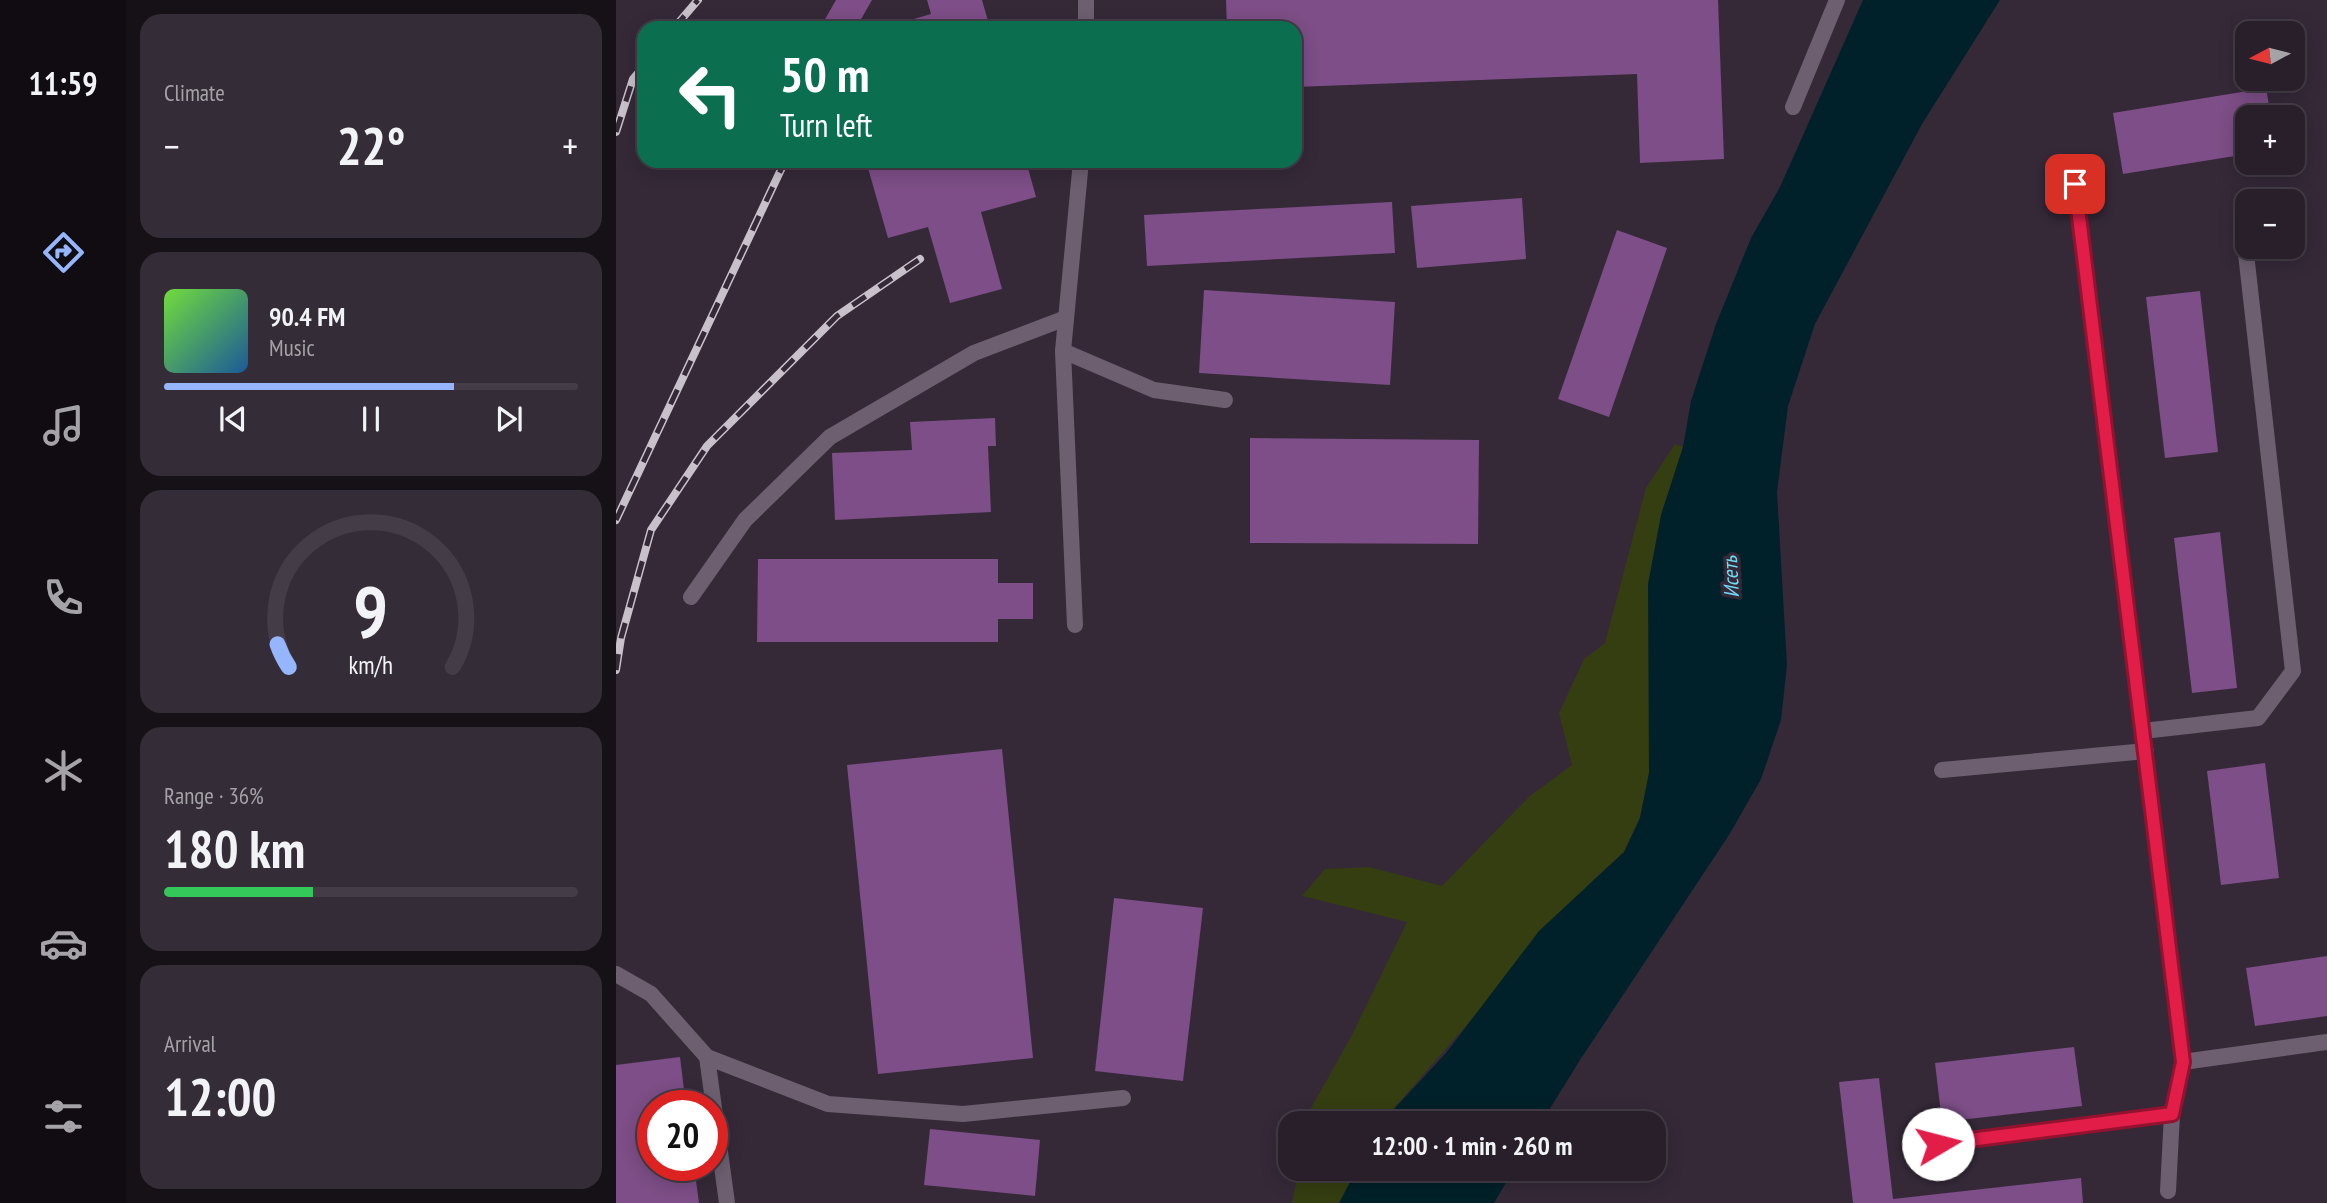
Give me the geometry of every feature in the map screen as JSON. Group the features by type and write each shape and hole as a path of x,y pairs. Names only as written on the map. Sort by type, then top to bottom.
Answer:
{"lane":[{"path":"1086,0 1086,21"},
{"path":"1793,107 1837,0"},
{"path":"1074,625 1063,351 1079,168"},
{"path":"2075,184 2183,1062 2172,1114 2168,1191"},
{"path":"2143,731 2258,718 2293,671 2247,259"},
{"path":"691,597 746,520 830,437 974,353 1066,318"},
{"path":"1063,351 1154,390 1225,400"},
{"path":"1942,770 2146,751"},
{"path":"616,974 651,994 707,1057 828,1104 963,1114 1123,1098"},
{"path":"2183,1062 2327,1042"},
{"path":"707,1057 727,1203"},
{"path":"1938,1144 2172,1114"}],"green space":[{"path":"1675,444 1683,447 1661,515 1649,773 1640,817 1624,852 1592,881 1391,1111 1310,1111 1351,1037 1407,922 1302,896 1325,869 1369,867 1442,886 1530,796 1572,765 1559,713 1584,659 1605,643 1646,488"},
{"path":"1297,1181 1351,1181 1339,1203 1292,1203"}],"water":[{"name":"Исеть","path":"1863,0 2000,0 1922,124 1815,324 1788,406 1777,492 1787,665 1781,720 1761,779 1729,835 1548,1111 1392,1111 1446,1053 1539,931 1624,852 1640,818 1649,773 1648,584 1661,515 1683,447 1691,401 1716,324 1751,238 1780,187"},
{"path":"1351,1181 1507,1181 1494,1203 1339,1203"}],"building":[{"path":"836,0 872,0 860,21 824,21"},
{"path":"927,0 982,0 988,21 907,21 931,14"},
{"path":"1226,0 1718,0 1724,159 1640,163 1637,74 1302,87 1302,21 1227,21"},
{"path":"2248,91 2267,91 2269,105 2235,105 2235,156 2123,174 2113,113"},
{"path":"868,168 1028,168 1036,197 981,212 1002,289 950,303 928,227 888,238"},
{"path":"1522,198 1526,259 1417,268 1411,206"},
{"path":"1392,202 1395,253 1147,266 1144,215"},
{"path":"1617,230 1667,248 1609,417 1558,399"},
{"path":"1204,290 1395,302 1390,385 1199,373"},
{"path":"2200,291 2218,452 2165,458 2146,297"},
{"path":"995,418 996,446 988,446 991,512 835,520 832,453 912,450 910,422"},
{"path":"1250,438 1479,440 1478,544 1250,543"},
{"path":"2220,532 2237,688 2192,693 2174,538"},
{"path":"758,559 998,559 998,583 1033,583 1033,619 998,619 998,642 757,642"},
{"path":"1002,749 1033,1058 878,1074 847,765"},
{"path":"2265,763 2279,878 2221,885 2207,771"},
{"path":"1114,898 1203,908 1183,1081 1095,1071"},
{"path":"2327,956 2327,1016 2255,1026 2246,968"},
{"path":"2074,1047 2082,1106 1942,1122 1935,1063"},
{"path":"680,1057 684,1090 637,1090 637,1181 696,1181 699,1203 616,1203 616,1065"},
{"path":"1879,1078 1893,1199 2081,1178 2083,1203 1853,1203 1839,1082"},
{"path":"930,1129 1040,1140 1035,1196 924,1185"}],"railway":[{"path":"680,21 698,0"},
{"path":"616,132 633,79 637,74"},
{"path":"616,520 782,168"},
{"path":"616,670 621,638 651,530 707,446 837,316 920,259"}],"route":[{"path":"1938,1144 2172,1114 2183,1062 2075,184"}]}
